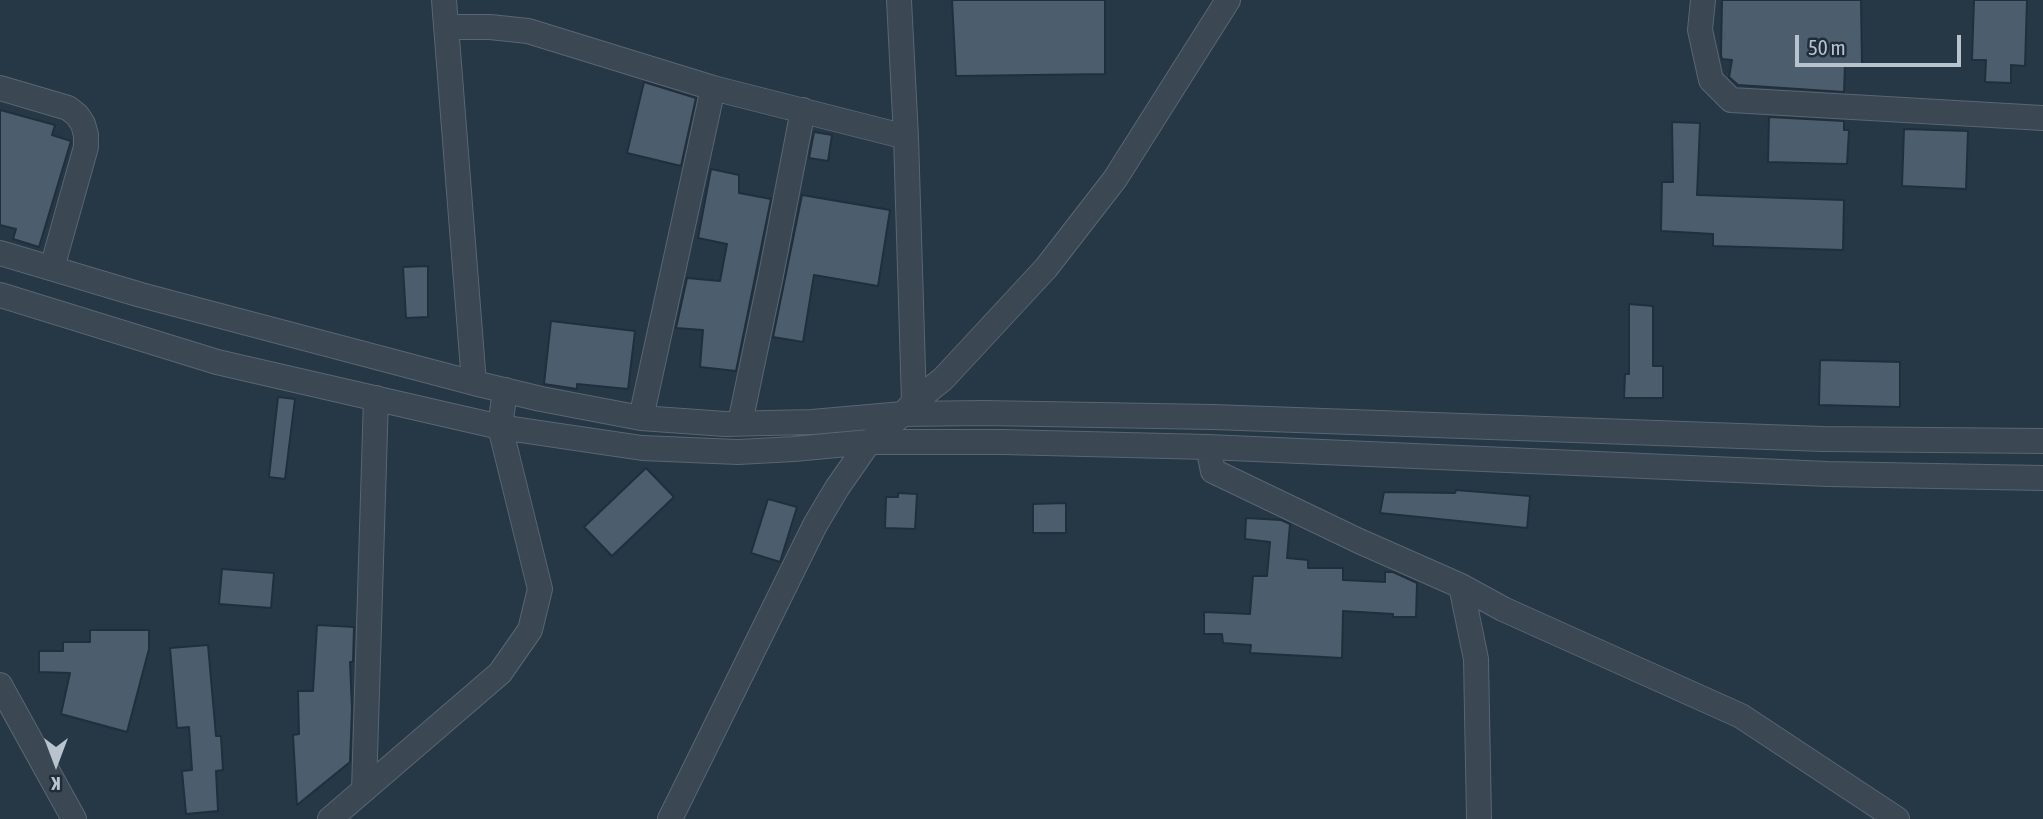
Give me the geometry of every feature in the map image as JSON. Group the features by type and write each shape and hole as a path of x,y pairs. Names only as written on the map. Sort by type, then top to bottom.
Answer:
{"street":[{"path":"444,0 474,383"},
{"path":"899,0 906,137 908,408"},
{"path":"670,819 837,488 869,442 943,379 1046,268 1115,179 1228,0"},
{"path":"1703,0 1700,30 1711,79 1731,100 2043,118"},
{"path":"447,27 490,27 528,31 713,88 906,137"},
{"path":"0,88 68,108 83,124 86,146 52,268"},
{"path":"641,418 713,88"},
{"path":"740,423 803,110"},
{"path":"0,253 141,295 474,383 641,418 725,424 812,422 908,408 983,413 1200,417 1823,439 2043,441"},
{"path":"0,295 217,362 500,427 642,448 738,452 869,442 1003,442 1208,447 1828,474 2043,478"},
{"path":"330,819 500,673 530,630 540,589 500,427 505,390"},
{"path":"364,790 376,398"},
{"path":"1208,447 1213,471 1461,586 1503,609 1741,716 1898,819"},
{"path":"1461,586 1476,659 1479,819"},
{"path":"0,685 75,819"}],"building":[{"path":"952,0 1105,0 1105,74 956,76"},
{"path":"1722,0 1861,0 1862,64 1845,64 1844,92 1738,85 1729,77 1732,60 1722,59 1721,55"},
{"path":"1974,0 2027,0 2025,66 2011,65 2011,83 1985,82 1986,60 1972,60"},
{"path":"644,82 696,98 681,166 627,153"},
{"path":"0,110 55,125 52,135 71,141 39,247 13,239 16,229 0,225"},
{"path":"1769,117 1844,121 1844,130 1849,130 1847,164 1768,162"},
{"path":"1672,122 1700,123 1697,195 1844,200 1843,250 1713,246 1713,234 1661,231 1662,182 1673,182"},
{"path":"1904,129 1968,131 1966,189 1902,186"},
{"path":"814,132 832,135 828,161 809,158"},
{"path":"711,169 739,175 739,193 771,199 736,371 700,367 703,330 676,328 687,278 720,281 727,244 698,238"},
{"path":"802,195 890,210 878,286 814,275 803,342 773,337"},
{"path":"428,266 428,317 406,318 403,267"},
{"path":"1629,304 1653,306 1653,366 1663,366 1663,398 1624,398 1625,374 1629,374"},
{"path":"551,321 635,331 628,389 577,384 577,389 544,384"},
{"path":"1820,360 1900,362 1900,407 1819,405"},
{"path":"278,397 295,399 285,479 269,477"},
{"path":"646,468 674,497 612,556 584,527"},
{"path":"1456,490 1530,496 1527,528 1380,513 1384,492 1455,493"},
{"path":"898,493 917,494 915,529 885,528 886,497 898,497"},
{"path":"768,499 797,507 780,562 751,553"},
{"path":"1066,503 1066,533 1033,533 1033,504"},
{"path":"1246,518 1281,520 1290,524 1287,558 1308,560 1308,568 1343,568 1343,580 1385,582 1385,572 1393,572 1417,583 1416,617 1343,611 1342,658 1250,653 1251,645 1223,643 1222,634 1204,634 1204,612 1250,614 1253,576 1267,576 1270,542 1245,539"},
{"path":"222,569 274,573 271,608 219,604"},
{"path":"317,625 354,627 353,662 350,662 350,762 297,805 293,735 299,734 298,691 313,691"},
{"path":"90,630 149,630 149,649 127,732 61,714 70,673 39,672 39,651 63,651 63,642 90,642"},
{"path":"208,645 216,736 221,736 223,770 216,771 218,811 186,814 182,771 192,770 189,727 177,728 170,648"}]}
